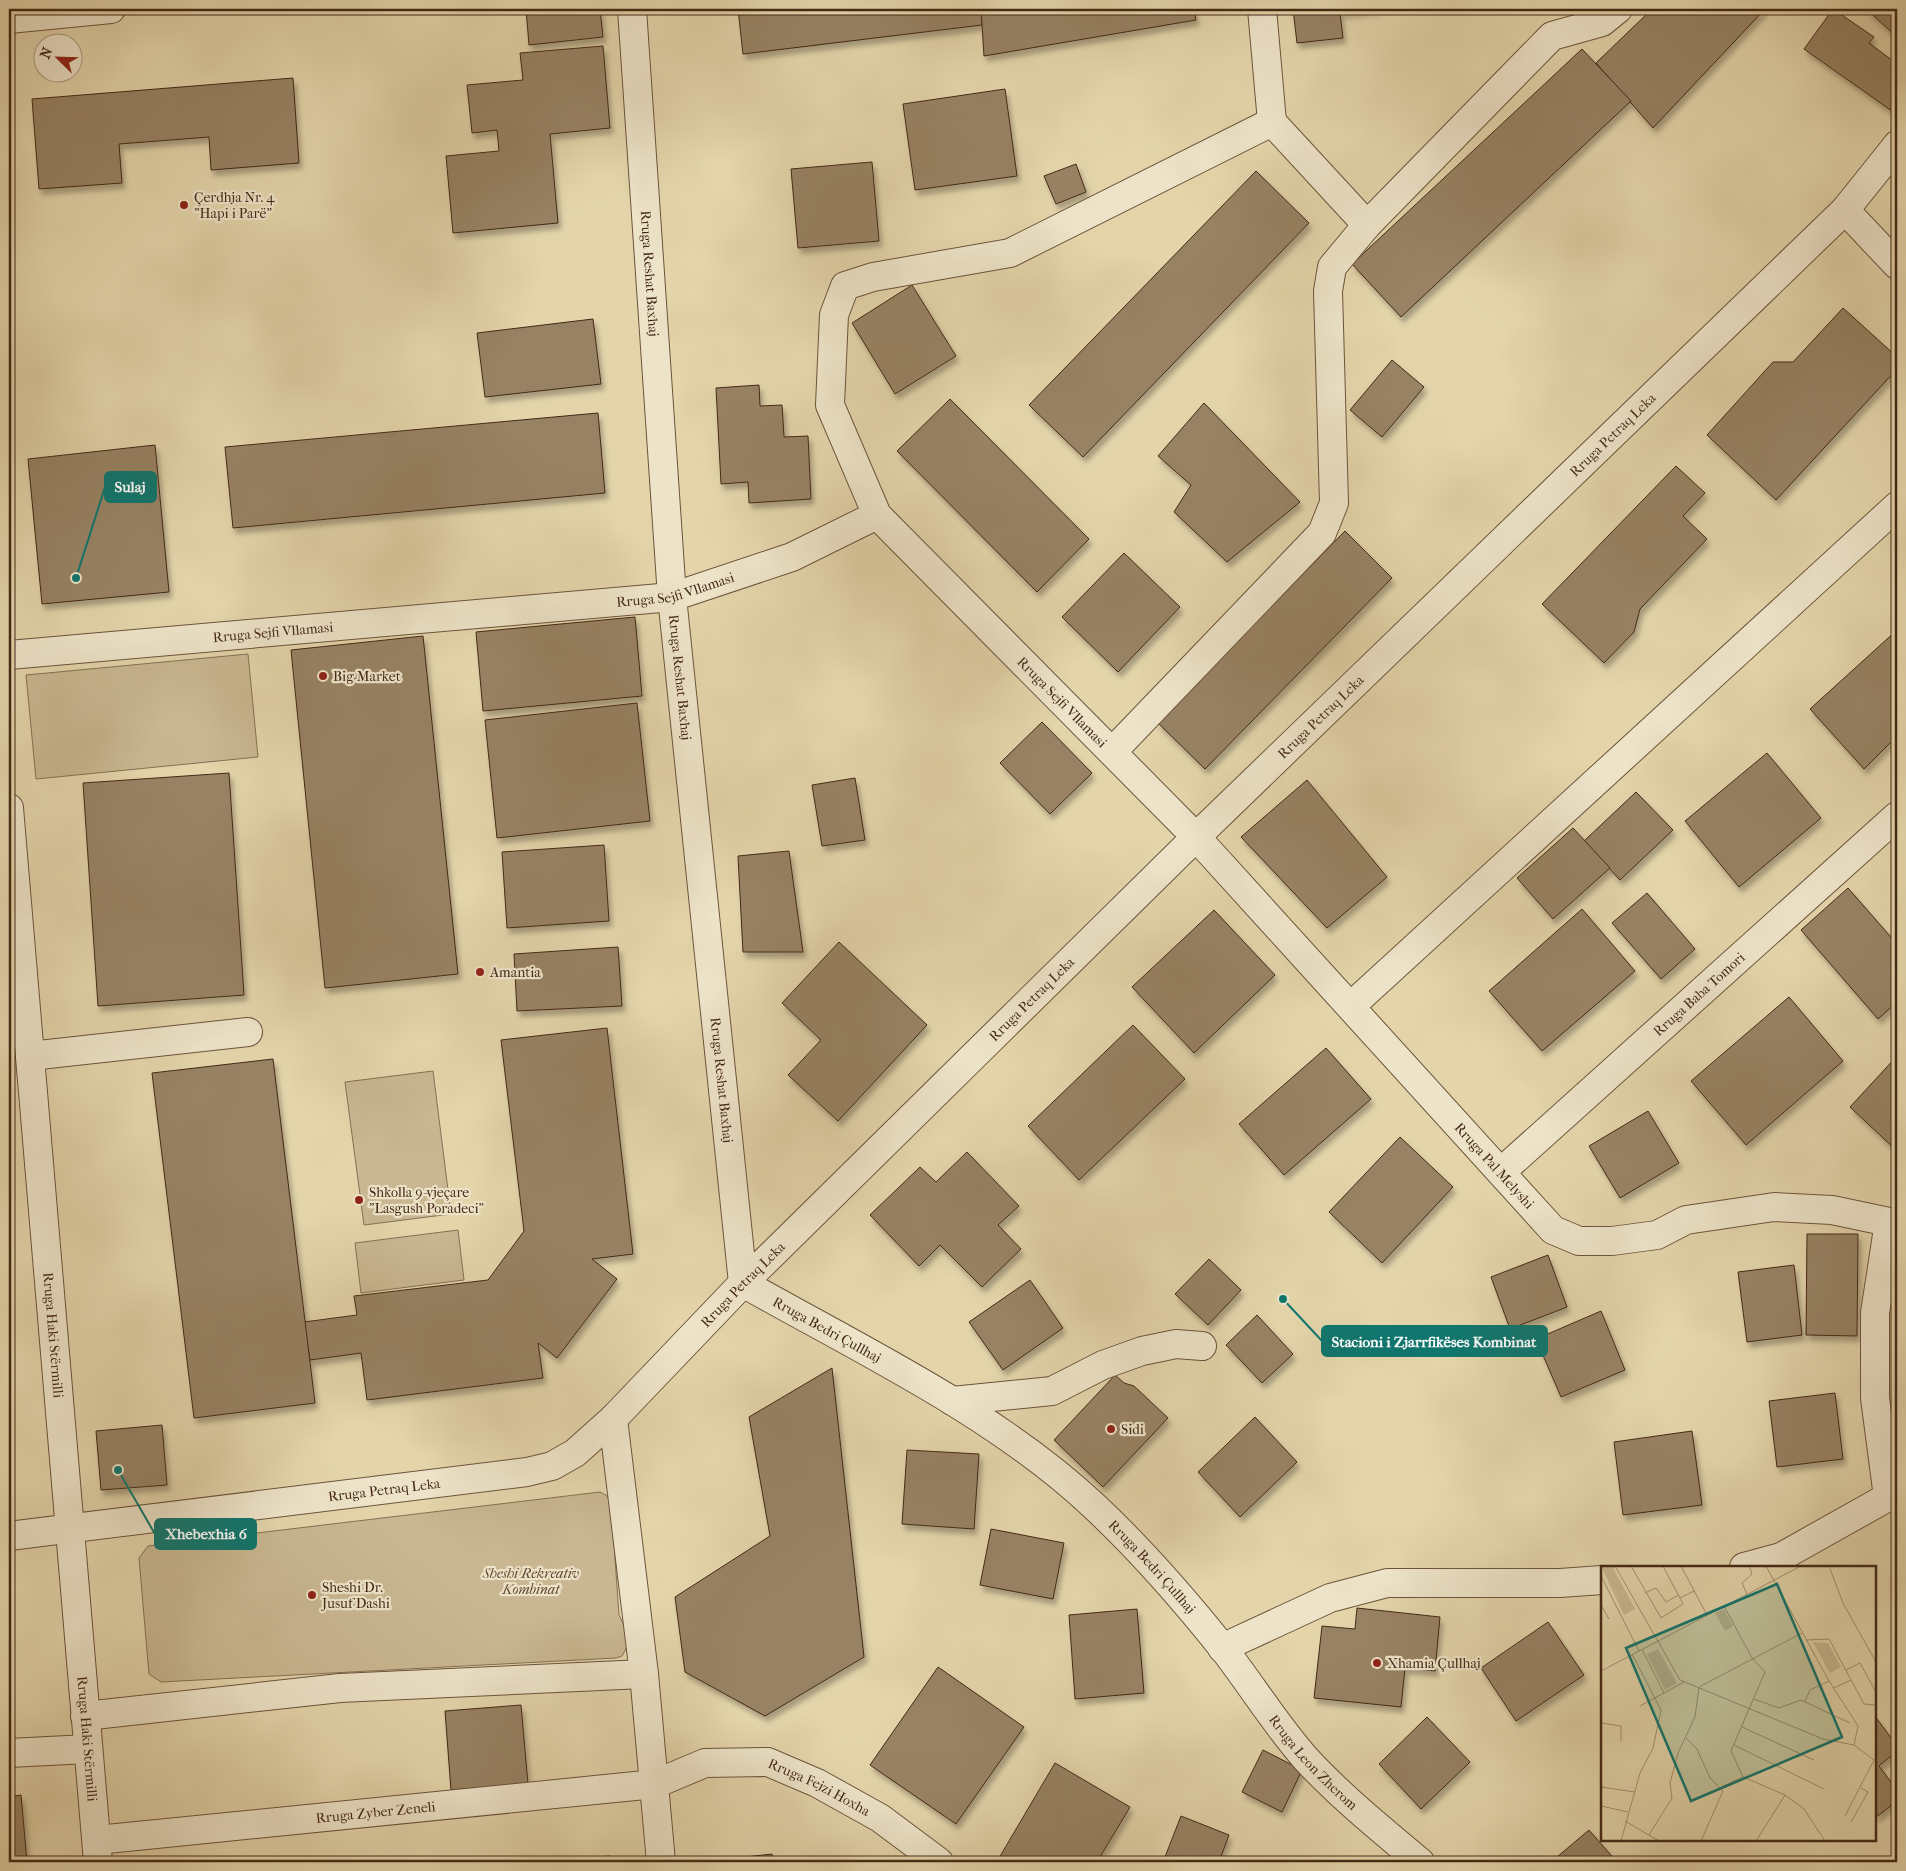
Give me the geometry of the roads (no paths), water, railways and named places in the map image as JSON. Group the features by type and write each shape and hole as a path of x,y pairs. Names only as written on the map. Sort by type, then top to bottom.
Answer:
{"street":[{"path":"9,19 111,9"},
{"name":"Rruga Reshat Baxhaj","path":"632,9 672,597 743,1284"},
{"path":"1262,9 1272,122 1367,225"},
{"path":"1113,751 1322,533 1334,503 1328,291 1332,267 1367,225 1552,36 1602,22 1618,9"},
{"path":"876,515 830,405 834,315 845,286 873,277 1010,253 1272,122"},
{"name":"Rruga Petraq Leka","path":"9,1536 526,1472 552,1466 575,1453 613,1419 743,1284 1196,837 1845,210 1897,145"},
{"path":"1845,210 1897,265"},
{"path":"1351,1006 1897,506"},
{"name":"Rruga Sejfi Vllamasi","path":"9,655 672,597 792,557 876,515 1113,751 1196,837"},
{"name":"Rruga Haki Stërmilli","path":"9,808 12,872 30,1056 98,1851"},
{"name":"Rruga Baba Tomori","path":"1501,1172 1897,816"},
{"name":"Rruga Pal Melyshi","path":"1196,837 1553,1230 1579,1241 1612,1242 1657,1235 1686,1220 1774,1207 1832,1210 1893,1217"},
{"path":"30,1056 248,1032"},
{"path":"1747,1566 1780,1556 1892,1496 1875,1398 1875,1314 1893,1217"},
{"name":"Rruga Bedri Çullhaj","path":"743,1284 952,1401 1033,1454 1093,1505 1148,1559 1222,1648"},
{"path":"952,1401 1052,1391 1104,1365 1142,1351 1176,1344 1202,1346"},
{"path":"613,1419 644,1674 661,1862"},
{"path":"1222,1648 1330,1598 1387,1583 1560,1583 1601,1580"},
{"name":"Rruga Leon Zherom","path":"1222,1648 1305,1758 1342,1796 1420,1862"},
{"path":"85,1716 340,1688 644,1674"},
{"path":"9,1753 88,1749"},
{"name":"Rruga Fejzi Hoxha","path":"655,1784 705,1763 768,1762 817,1783 880,1818 940,1862"},
{"name":"Rruga Zyber Zeneli","path":"98,1851 655,1784"}],"place":[{"name":"Çerdhja Nr. 4 \"Hapi i Parë\"","path":"184,205"},
{"name":"Sulaj","path":"76,578"},
{"name":"Big Market","path":"323,676"},
{"name":"Amantia","path":"480,972"},
{"name":"Shkolla 9-vjeçare \"Lasgush Poradeci\"","path":"359,1200"},
{"name":"Stacioni i Zjarrfikëses Kombinat","path":"1283,1299"},
{"name":"Sidi","path":"1111,1429"},
{"name":"Xhebexhia 6","path":"118,1470"},
{"name":"Sheshi Dr. Jusuf Dashi","path":"312,1595"},
{"name":"Xhamia Çullhaj","path":"1377,1663"}],"park label":[{"name":"Sheshi Rekreativ Kombinat","path":"531,1582"}]}
